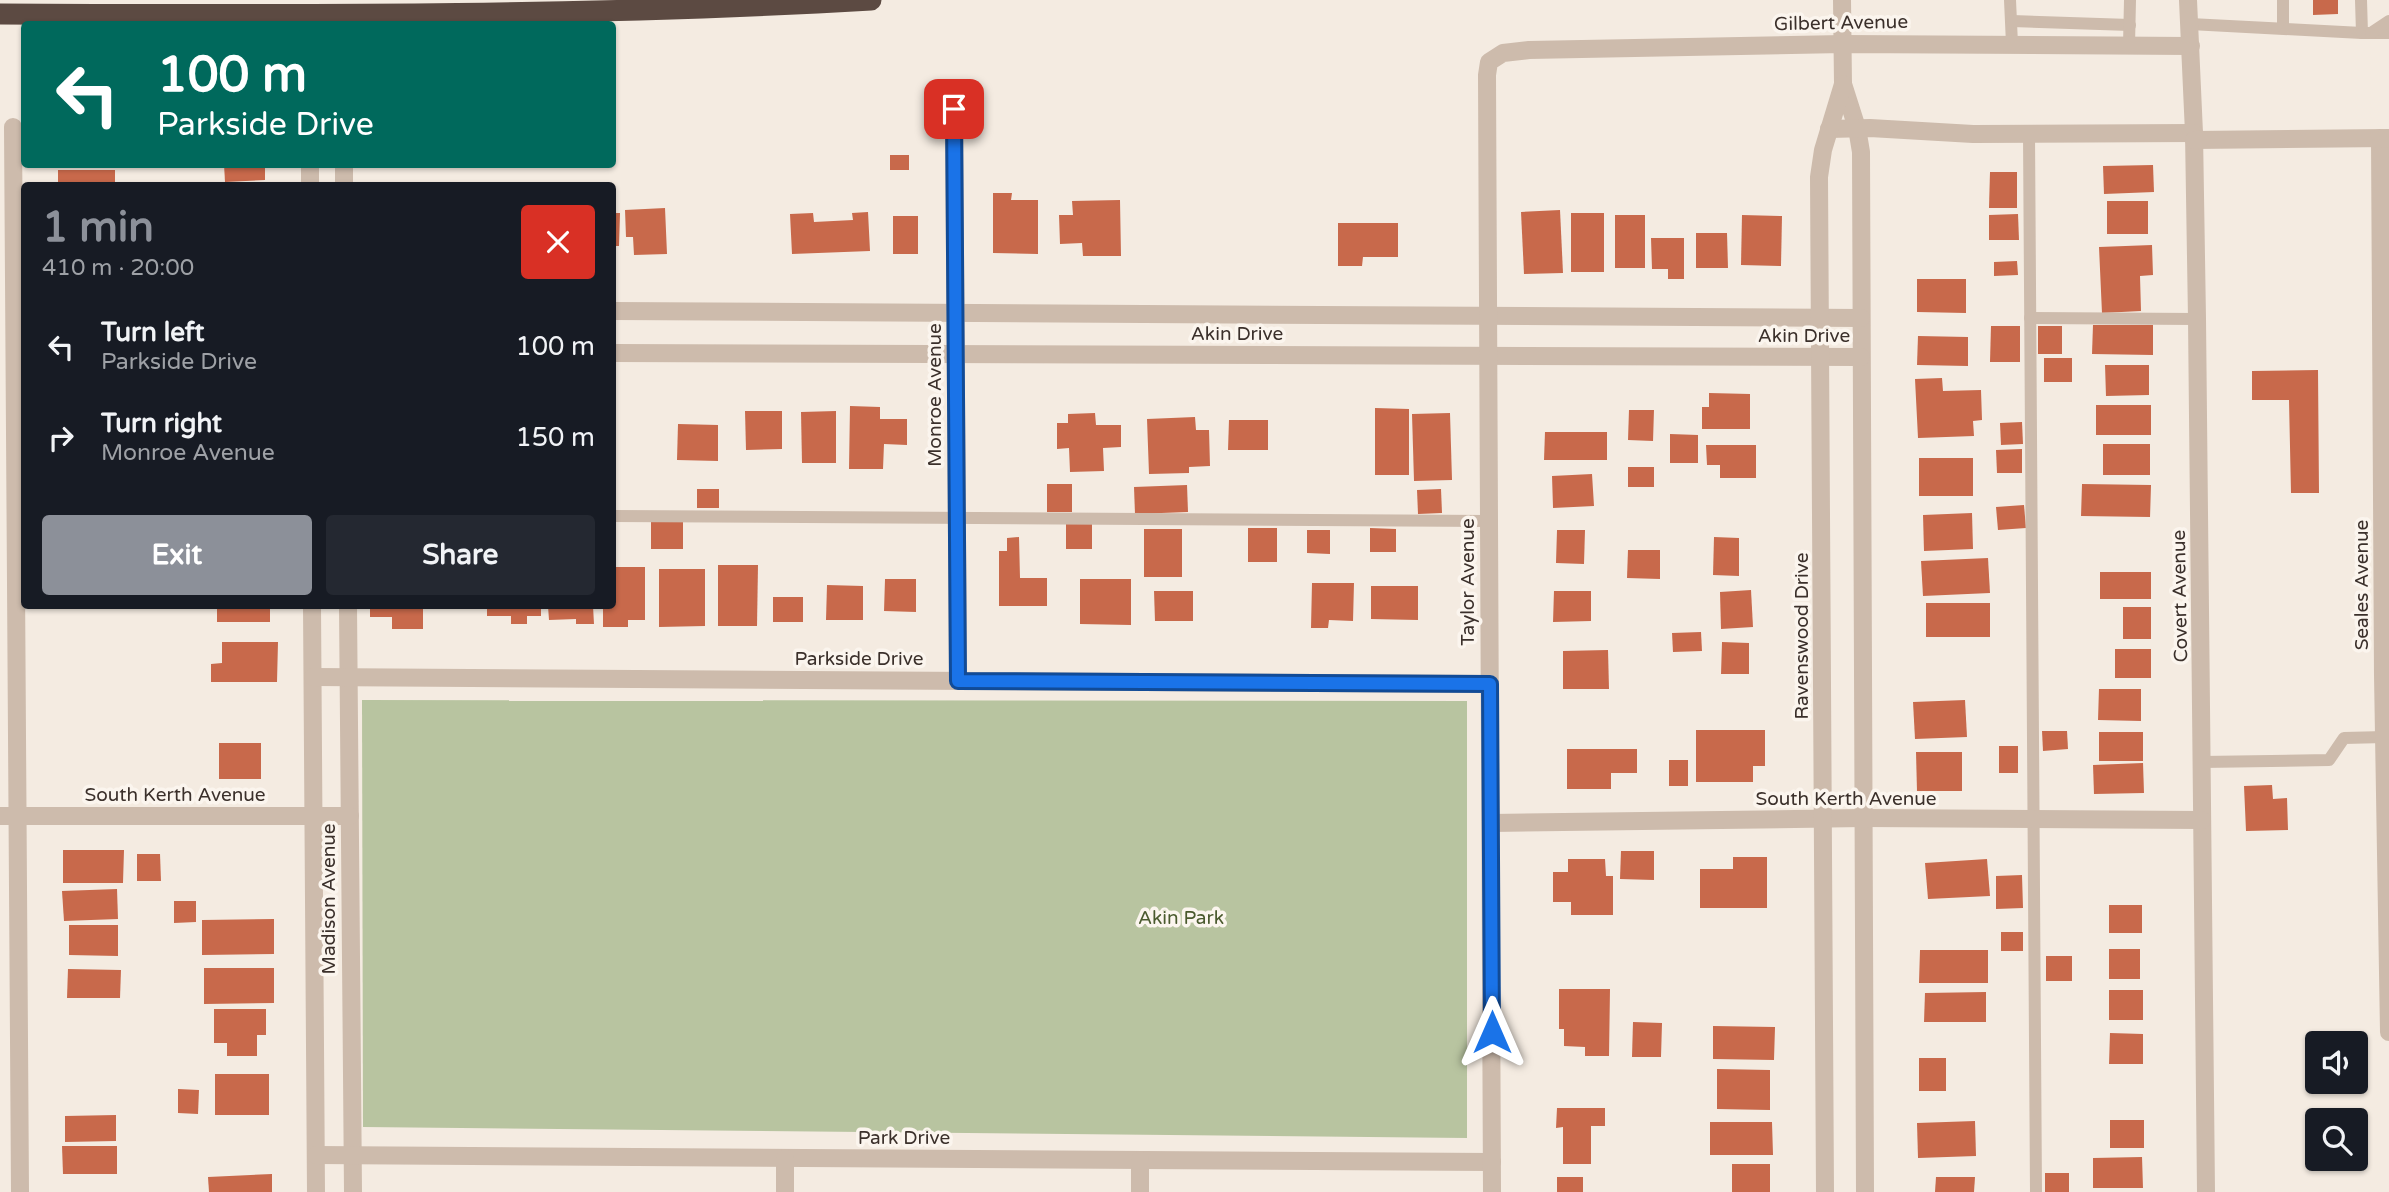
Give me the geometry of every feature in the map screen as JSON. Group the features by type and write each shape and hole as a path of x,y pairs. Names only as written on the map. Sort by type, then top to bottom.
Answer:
{"highway":[{"path":"102,14 115,10 128,0"},
{"path":"0,14 587,12 872,0"}],"street":[{"name":"Ravenswood Drive","path":"1825,1192 1820,167 1843,84 1842,0"},
{"name":"Covert Avenue","path":"2188,0 2194,136 2197,319 2206,1192"},
{"name":"Gilbert Avenue","path":"1493,58 1503,53 1529,50 1843,44 2191,46"},
{"name":"Taylor Avenue","path":"1492,1192 1487,75 1489,62 1493,58"},
{"name":"Ravenswood Drive","path":"1843,84 1857,128 1861,152 1864,1192"},
{"name":"Monroe Avenue","path":"954,109 958,681"},
{"path":"12,127 9,816 20,1192"},
{"path":"1829,129 1973,134 2385,138"},
{"name":"Seales Avenue","path":"2385,138 2385,737 2388,803 2389,1032"},
{"name":"Akin Drive","path":"616,311 1861,318"},
{"name":"Akin Drive","path":"616,353 1861,357"},
{"name":"Madison Avenue","path":"312,609 316,1192"},
{"name":"Madison Avenue","path":"348,609 353,1192"},
{"name":"Parkside Drive","path":"313,677 1490,684"},
{"name":"South Kerth Avenue","path":"9,816 350,816"},
{"name":"South Kerth Avenue","path":"1491,823 1864,818 2202,820"},
{"name":"Park Drive","path":"316,1156 1492,1162"},
{"path":"785,1158 785,1192"},
{"path":"1140,1160 1140,1192"}],"lane":[{"path":"2010,0 2012,44"},
{"path":"2129,45 2130,0"},
{"path":"2283,0 2283,27"},
{"path":"2361,0 2367,33"},
{"path":"2012,21 2130,24"},
{"path":"2367,33 2389,21"},
{"path":"2190,24 2389,33"},
{"path":"2029,134 2036,1192"},
{"path":"2031,318 2197,319"},
{"path":"616,516 1489,521"},
{"path":"2202,762 2329,760 2344,738 2385,737"}],"green space":[{"name":"Akin Park","path":"362,700 1467,701 1467,1138 363,1127"}],"building":[{"path":"2313,0 2338,0 2338,14 2313,15"},
{"path":"890,155 909,155 909,170 890,170"},
{"path":"2153,165 2154,192 2104,194 2103,166"},
{"path":"224,168 265,168 265,180 225,182"},
{"path":"58,170 115,170 115,182 58,182"},
{"path":"1990,172 2017,172 2017,208 1989,208"},
{"path":"993,193 1012,193 1011,200 1038,200 1038,254 993,253"},
{"path":"1120,200 1121,256 1083,256 1082,243 1060,244 1059,215 1073,215 1072,201"},
{"path":"2107,201 2148,201 2148,234 2107,234"},
{"path":"665,208 667,254 634,255 633,237 626,237 625,210"},
{"path":"1560,210 1563,273 1524,274 1521,212"},
{"path":"868,212 870,251 792,254 790,214 813,213 814,222 853,220 852,213"},
{"path":"616,213 620,213 619,246 616,246"},
{"path":"1571,213 1604,213 1604,272 1571,272"},
{"path":"2018,214 2019,240 1989,240 1989,215"},
{"path":"1615,215 1645,215 1645,268 1615,268"},
{"path":"1742,215 1782,216 1781,266 1741,265"},
{"path":"893,216 918,216 918,254 893,254"},
{"path":"1338,223 1398,223 1398,257 1363,257 1362,266 1338,266"},
{"path":"1696,233 1727,233 1728,268 1696,268"},
{"path":"1651,238 1684,238 1684,279 1668,279 1668,269 1652,269"},
{"path":"2152,245 2153,275 2140,276 2141,311 2102,313 2099,247"},
{"path":"2017,261 2018,275 1994,276 1994,262"},
{"path":"1917,279 1966,279 1966,313 1917,312"},
{"path":"2093,325 2153,325 2153,355 2092,354"},
{"path":"1991,326 2020,326 2020,362 1990,362"},
{"path":"2038,326 2062,326 2062,354 2038,354"},
{"path":"1918,336 1968,337 1968,366 1917,365"},
{"path":"2044,358 2072,358 2072,382 2044,382"},
{"path":"2105,365 2149,365 2149,395 2106,396"},
{"path":"2318,370 2319,493 2291,493 2289,400 2252,400 2252,371"},
{"path":"1942,378 1943,391 1981,390 1982,420 1973,421 1974,436 1918,438 1915,379"},
{"path":"1709,393 1750,394 1750,429 1702,429 1702,407 1709,407"},
{"path":"2096,405 2151,405 2151,435 2096,435"},
{"path":"850,406 880,407 880,419 907,419 907,445 884,444 883,469 849,469"},
{"path":"1375,408 1409,409 1409,475 1375,475"},
{"path":"1629,410 1654,410 1653,441 1628,440"},
{"path":"745,411 782,411 782,449 746,450"},
{"path":"836,411 836,463 802,463 801,412"},
{"path":"1095,413 1096,425 1121,425 1121,447 1103,448 1104,471 1070,472 1069,448 1057,449 1057,423 1068,423 1068,414"},
{"path":"1450,413 1452,480 1414,481 1412,414"},
{"path":"1195,417 1196,430 1209,430 1210,466 1189,467 1189,473 1149,474 1147,419"},
{"path":"1229,420 1268,420 1268,450 1228,450"},
{"path":"2022,422 2023,444 2001,445 2000,423"},
{"path":"678,424 718,425 718,461 677,460"},
{"path":"1545,432 1607,432 1607,460 1544,460"},
{"path":"1670,434 1698,435 1698,463 1670,463"},
{"path":"2103,444 2150,444 2150,475 2103,475"},
{"path":"1706,445 1756,445 1756,478 1720,478 1720,465 1707,465"},
{"path":"2022,449 2022,473 1997,473 1996,450"},
{"path":"1919,458 1973,458 1973,496 1919,496"},
{"path":"1628,467 1654,467 1654,487 1628,487"},
{"path":"1592,474 1594,506 1553,508 1552,476"},
{"path":"1047,484 1072,484 1072,512 1047,512"},
{"path":"2082,484 2151,485 2150,517 2081,516"},
{"path":"1187,485 1188,512 1135,514 1134,487"},
{"path":"697,489 719,489 719,508 697,508"},
{"path":"1441,489 1442,513 1418,514 1417,490"},
{"path":"2024,505 2026,528 1998,530 1996,507"},
{"path":"1972,513 1973,549 1924,551 1923,515"},
{"path":"651,521 683,522 683,549 651,549"},
{"path":"1066,523 1092,523 1092,549 1066,549"},
{"path":"1248,528 1277,528 1277,562 1248,562"},
{"path":"1370,528 1396,529 1396,552 1370,552"},
{"path":"1144,529 1182,529 1182,577 1144,577"},
{"path":"1307,530 1330,530 1330,554 1307,553"},
{"path":"1557,530 1585,530 1584,564 1556,563"},
{"path":"1019,537 1020,578 1047,578 1047,606 999,606 999,551 1007,551 1007,538"},
{"path":"1714,537 1739,538 1739,576 1713,575"},
{"path":"1628,550 1660,550 1660,579 1627,578"},
{"path":"1988,558 1990,593 1923,596 1921,561"},
{"path":"718,565 758,565 757,626 718,626"},
{"path":"616,567 645,567 645,620 628,620 628,627 603,627 603,609 616,609"},
{"path":"659,569 705,569 705,626 659,627"},
{"path":"2100,572 2151,572 2151,599 2100,599"},
{"path":"885,579 916,579 916,612 884,611"},
{"path":"1080,579 1131,579 1131,625 1080,624"},
{"path":"1312,583 1354,583 1353,621 1329,620 1328,628 1311,628"},
{"path":"827,585 863,586 863,620 826,620"},
{"path":"1371,586 1418,586 1418,620 1371,619"},
{"path":"1751,590 1753,627 1721,629 1720,592"},
{"path":"1154,591 1193,591 1193,621 1155,621"},
{"path":"1554,591 1591,591 1591,621 1553,622"},
{"path":"773,597 803,597 803,622 773,622"},
{"path":"1926,603 1990,603 1990,637 1926,637"},
{"path":"2123,607 2151,607 2151,639 2123,639"},
{"path":"217,609 270,609 270,622 217,622"},
{"path":"370,609 423,609 423,629 392,629 392,617 370,617"},
{"path":"487,609 541,609 541,616 527,616 527,624 511,624 511,616 487,616"},
{"path":"548,609 593,609 594,624 576,624 576,619 549,620"},
{"path":"1701,632 1702,651 1673,652 1672,633"},
{"path":"222,642 278,642 277,682 211,682 211,664 222,663"},
{"path":"1722,642 1749,643 1749,674 1721,674"},
{"path":"2115,649 2151,649 2151,678 2115,678"},
{"path":"1608,650 1609,689 1563,689 1563,651"},
{"path":"2099,689 2141,689 2141,721 2098,720"},
{"path":"1965,700 1967,737 1915,739 1913,702"},
{"path":"1696,730 1765,730 1765,766 1753,766 1753,782 1696,782"},
{"path":"2042,731 2067,731 2068,749 2043,751"},
{"path":"2099,732 2143,732 2143,761 2099,761"},
{"path":"219,743 261,743 261,779 219,779"},
{"path":"1999,746 2018,746 2018,773 1999,773"},
{"path":"1567,749 1637,749 1637,773 1611,773 1611,789 1567,789"},
{"path":"1916,752 1962,752 1962,791 1917,791"},
{"path":"1669,760 1688,760 1688,786 1669,786"},
{"path":"2143,763 2144,793 2094,794 2093,765"},
{"path":"2272,785 2273,799 2287,798 2288,830 2246,831 2244,786"},
{"path":"63,850 124,850 123,883 63,883"},
{"path":"1621,851 1654,851 1654,880 1620,879"},
{"path":"137,854 160,854 161,881 137,881"},
{"path":"1733,857 1767,857 1767,908 1700,908 1700,869 1733,869"},
{"path":"1568,859 1605,859 1606,876 1613,876 1613,915 1571,915 1571,902 1553,902 1553,872 1568,872"},
{"path":"1987,859 1990,896 1928,899 1925,863"},
{"path":"2022,875 2023,908 1996,909 1996,876"},
{"path":"117,889 118,919 64,921 62,891"},
{"path":"174,901 196,901 196,922 174,923"},
{"path":"2109,905 2142,905 2142,933 2109,933"},
{"path":"274,919 274,954 202,955 202,920"},
{"path":"69,925 118,925 118,956 69,955"},
{"path":"2001,932 2023,932 2023,951 2001,951"},
{"path":"2109,949 2140,949 2140,979 2109,979"},
{"path":"1920,950 1988,950 1988,983 1919,983"},
{"path":"2046,956 2072,956 2072,981 2046,981"},
{"path":"204,968 274,968 274,1003 204,1004"},
{"path":"68,969 121,970 120,998 67,998"},
{"path":"1559,989 1610,989 1609,1056 1585,1056 1585,1047 1564,1046 1564,1029 1559,1029"},
{"path":"2109,990 2143,990 2143,1020 2109,1020"},
{"path":"1986,992 1986,1022 1924,1022 1925,993"},
{"path":"214,1009 266,1009 266,1035 257,1035 257,1056 227,1056 227,1043 214,1043"},
{"path":"1633,1022 1662,1023 1661,1057 1632,1057"},
{"path":"1713,1026 1775,1027 1774,1060 1713,1059"},
{"path":"2110,1033 2143,1034 2143,1064 2109,1064"},
{"path":"1919,1058 1946,1058 1946,1091 1919,1091"},
{"path":"1717,1069 1770,1070 1770,1110 1717,1109"},
{"path":"215,1074 269,1074 269,1115 215,1115"},
{"path":"178,1089 199,1090 198,1114 178,1113"},
{"path":"1557,1108 1605,1108 1605,1126 1591,1126 1591,1164 1563,1164 1563,1127 1556,1128"},
{"path":"116,1115 116,1141 65,1142 65,1116"},
{"path":"2110,1120 2144,1120 2144,1148 2110,1148"},
{"path":"1975,1121 1976,1156 1918,1158 1917,1123"},
{"path":"1710,1122 1772,1122 1773,1155 1710,1155"},
{"path":"62,1146 117,1146 117,1174 63,1174"},
{"path":"2142,1157 2143,1188 2093,1188 2093,1158"},
{"path":"1732,1164 1770,1164 1770,1192 1732,1192"},
{"path":"2045,1173 2069,1173 2069,1192 2045,1192"},
{"path":"272,1174 272,1192 209,1192 208,1177"},
{"path":"1557,1177 1583,1177 1583,1192 1557,1192"},
{"path":"1936,1177 1975,1177 1974,1192 1935,1192"}],"route":[{"path":"954,109 958,681 1490,684 1492,1032"}]}
